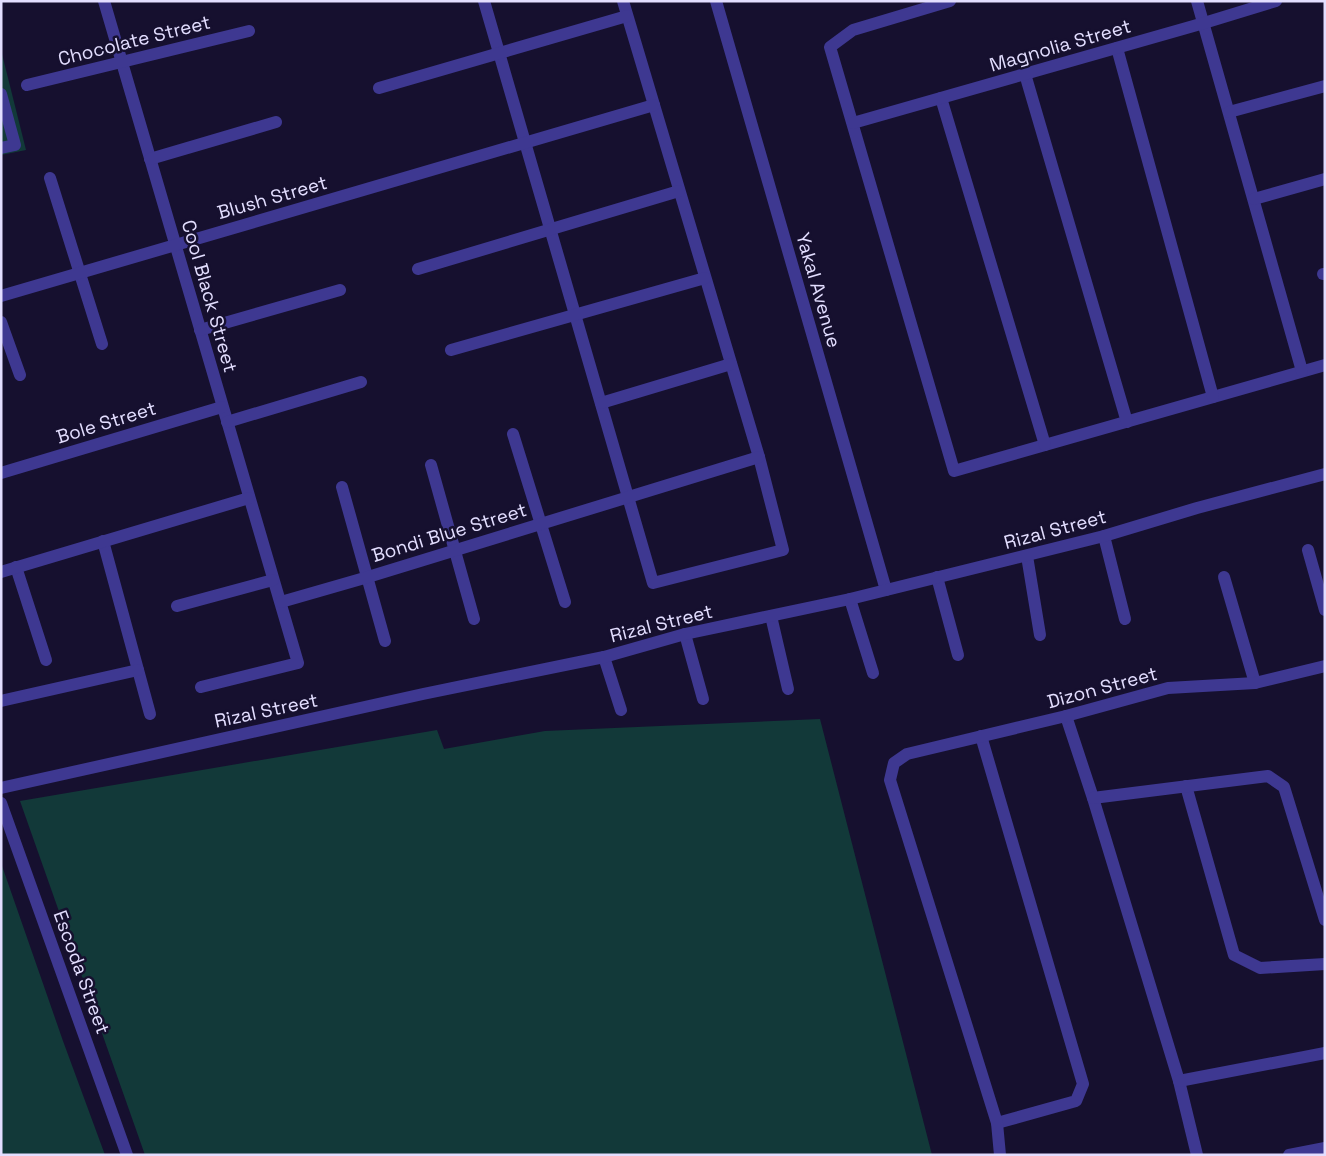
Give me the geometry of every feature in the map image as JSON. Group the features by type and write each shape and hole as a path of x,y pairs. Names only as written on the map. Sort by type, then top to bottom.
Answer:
{"street":[{"name":"Cool Black Street","path":"104,1 298,663 201,687"},
{"path":"484,1 653,583 783,550 759,457 623,1"},
{"name":"Yakal Avenue","path":"716,1 886,590"},
{"path":"950,1 853,30 830,47 954,471 1325,365"},
{"path":"1197,1 1302,371"},
{"name":"Magnolia Street","path":"853,123 1204,24 1276,1"},
{"path":"379,88 627,16"},
{"name":"Chocolate Street","path":"27,85 249,31"},
{"path":"1117,48 1213,397"},
{"path":"1025,74 1127,422"},
{"path":"1229,112 1325,86"},
{"path":"1,94 15,145 1,148"},
{"path":"941,98 1045,445"},
{"name":"Blush Street","path":"1,296 654,105"},
{"path":"150,159 276,122"},
{"path":"50,178 102,344"},
{"path":"1254,199 1325,179"},
{"path":"418,269 679,191"},
{"path":"452,350 705,278"},
{"path":"200,330 340,290"},
{"path":"1,322 20,375"},
{"path":"601,403 731,364"},
{"path":"227,422 361,382"},
{"name":"Bole Street","path":"1,473 222,406"},
{"path":"513,434 565,602"},
{"name":"Bondi Blue Street","path":"281,602 759,457"},
{"path":"431,465 474,619"},
{"name":"Rizal Street","path":"1,788 423,694 604,657 685,634 850,599 1104,536 1198,508 1325,474"},
{"path":"342,487 385,641"},
{"path":"1,572 249,498"},
{"path":"1104,536 1125,619"},
{"path":"103,541 150,714"},
{"path":"1308,550 1325,610"},
{"path":"1026,556 1040,635"},
{"path":"16,567 46,660"},
{"path":"937,577 958,655"},
{"path":"1224,577 1255,683"},
{"path":"176,606 273,580"},
{"path":"850,599 874,673"},
{"path":"772,616 788,689"},
{"path":"685,634 703,699"},
{"path":"604,657 621,710"},
{"name":"Dizon Street","path":"997,1123 890,780 894,764 907,754 1066,716 1168,688 1255,683 1325,666"},
{"path":"1,701 138,670"},
{"path":"1066,716 1180,1081 1197,1155"},
{"path":"981,736 1083,1084 1076,1100 997,1123 1000,1155"},
{"path":"1093,798 1268,776 1284,787 1325,920"},
{"path":"1186,786 1234,955 1260,968 1325,964"},
{"name":"Escoda Street","path":"1,803 127,1155"},
{"path":"1180,1081 1325,1052"},
{"path":"1289,1155 1325,1148"}],"green space":[{"path":"1,50 26,150 1,155"},
{"path":"820,719 932,1155 145,1155 20,801 437,730 444,749 545,731"},
{"path":"1,863 63,1041 105,1155 1,1155"}]}
